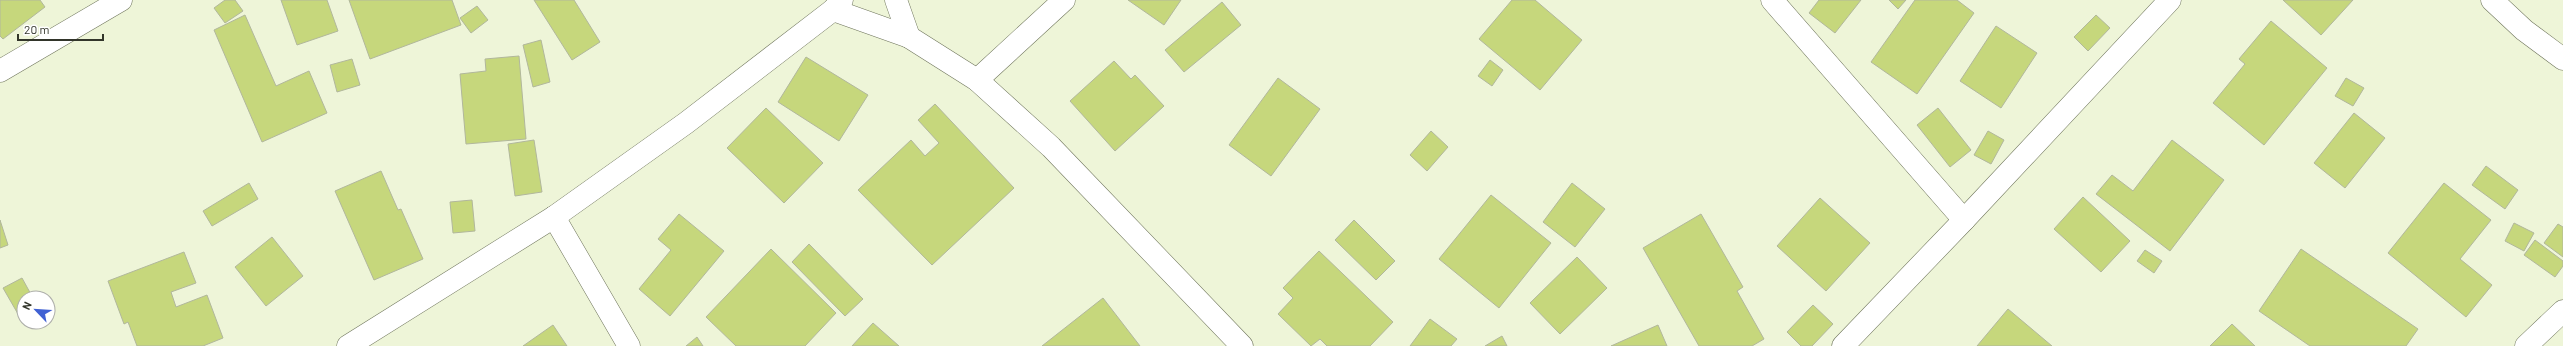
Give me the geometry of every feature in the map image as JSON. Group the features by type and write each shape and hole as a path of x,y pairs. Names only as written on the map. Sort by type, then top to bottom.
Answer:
{"street":[{"path":"0,71 120,0"},
{"path":"896,0 909,37"},
{"path":"977,80 1064,0"},
{"path":"1772,0 1964,220"},
{"path":"1843,346 1964,220 2170,0"},
{"path":"2492,0 2524,30 2563,59"},
{"path":"348,346 554,217 686,122 838,5 909,37 977,80 1051,147 1242,346"},
{"path":"554,217 628,346"},
{"path":"2526,346 2563,311"}],"building":[{"path":"0,0 40,0 45,7 3,39 0,36"},
{"path":"225,0 235,0 243,11 225,23 214,8"},
{"path":"281,0 327,0 338,31 297,45"},
{"path":"349,0 452,0 461,25 370,59"},
{"path":"534,0 574,0 600,42 572,60"},
{"path":"1128,0 1181,0 1164,25"},
{"path":"1512,0 1535,0 1582,40 1540,90 1479,39"},
{"path":"1819,0 1861,0 1835,33 1809,13"},
{"path":"1889,0 1906,0 1898,9"},
{"path":"1915,0 1957,0 1974,13 1917,94 1871,62"},
{"path":"2283,0 2353,0 2321,35"},
{"path":"1222,2 1241,25 1184,72 1165,50"},
{"path":"477,6 488,20 471,33 460,18"},
{"path":"245,15 276,86 309,71 327,113 262,142 214,30"},
{"path":"2096,15 2110,28 2088,51 2074,37"},
{"path":"2271,21 2327,68 2264,145 2213,103 2245,64 2239,59"},
{"path":"1996,26 2037,53 2001,108 1960,81"},
{"path":"541,40 550,82 533,87 523,45"},
{"path":"519,56 526,139 466,144 460,74 486,71 485,59"},
{"path":"806,57 868,95 839,141 778,102"},
{"path":"352,59 360,85 337,92 330,65"},
{"path":"1490,60 1503,70 1492,86 1478,76"},
{"path":"1114,61 1131,79 1135,75 1164,106 1115,151 1070,101"},
{"path":"1278,78 1320,109 1271,176 1229,145"},
{"path":"2346,78 2364,88 2353,106 2335,96"},
{"path":"935,104 1014,188 932,265 858,190 911,140 925,156 939,143 918,120"},
{"path":"766,108 823,163 784,203 727,148"},
{"path":"1938,108 1971,150 1950,167 1917,125"},
{"path":"2354,113 2385,138 2345,188 2314,163"},
{"path":"1431,131 1448,147 1427,171 1410,155"},
{"path":"1988,131 2004,140 1991,164 1974,155"},
{"path":"534,140 542,192 515,196 508,144"},
{"path":"2172,140 2224,180 2170,251 2096,194 2112,175 2133,191"},
{"path":"2486,166 2518,190 2505,209 2472,185"},
{"path":"381,171 398,210 401,209 423,259 374,280 335,191"},
{"path":"249,183 258,199 212,226 203,211"},
{"path":"1572,183 1605,209 1575,247 1543,222"},
{"path":"2444,183 2491,220 2460,259 2492,285 2466,317 2388,253"},
{"path":"1491,195 1551,243 1499,308 1439,259"},
{"path":"2083,197 2130,241 2101,272 2054,229"},
{"path":"1820,198 1870,243 1826,291 1777,246"},
{"path":"472,200 475,231 453,233 450,202"},
{"path":"679,214 724,251 670,316 639,289 671,250 658,239"},
{"path":"1701,214 1743,287 1737,291 1764,339 1752,346 1699,346 1643,248"},
{"path":"0,220 8,245 0,248"},
{"path":"1354,220 1395,261 1376,280 1335,240"},
{"path":"2514,223 2534,233 2524,251 2505,241"},
{"path":"2558,224 2563,227 2563,257 2544,243"},
{"path":"272,237 303,276 266,306 235,267"},
{"path":"2535,240 2563,261 2563,266 2555,277 2524,255"},
{"path":"809,244 863,299 845,316 792,262"},
{"path":"771,249 836,313 805,346 736,346 706,317"},
{"path":"2301,249 2418,329 2406,346 2310,346 2259,311"},
{"path":"2145,250 2162,261 2154,273 2137,261"},
{"path":"1319,251 1393,322 1370,346 1327,346 1320,339 1311,346 1278,314 1293,298 1283,288"},
{"path":"184,252 196,283 171,292 176,307 207,295 223,338 203,346 137,346 128,322 124,324 108,281"},
{"path":"1577,257 1607,288 1560,334 1530,303"},
{"path":"22,278 29,290 16,290 16,311 3,288"},
{"path":"1103,298 1140,346 1042,346"},
{"path":"1813,305 1833,324 1812,346 1801,346 1787,332"},
{"path":"2008,309 2052,346 1977,346"},
{"path":"1430,319 1457,339 1451,346 1410,346"},
{"path":"873,323 899,346 852,346"},
{"path":"2232,324 2255,346 2210,346"},
{"path":"553,325 567,346 523,346"},
{"path":"1658,325 1667,346 1611,346"},
{"path":"1502,336 1507,346 1485,346"},
{"path":"697,337 703,346 686,346"}]}
